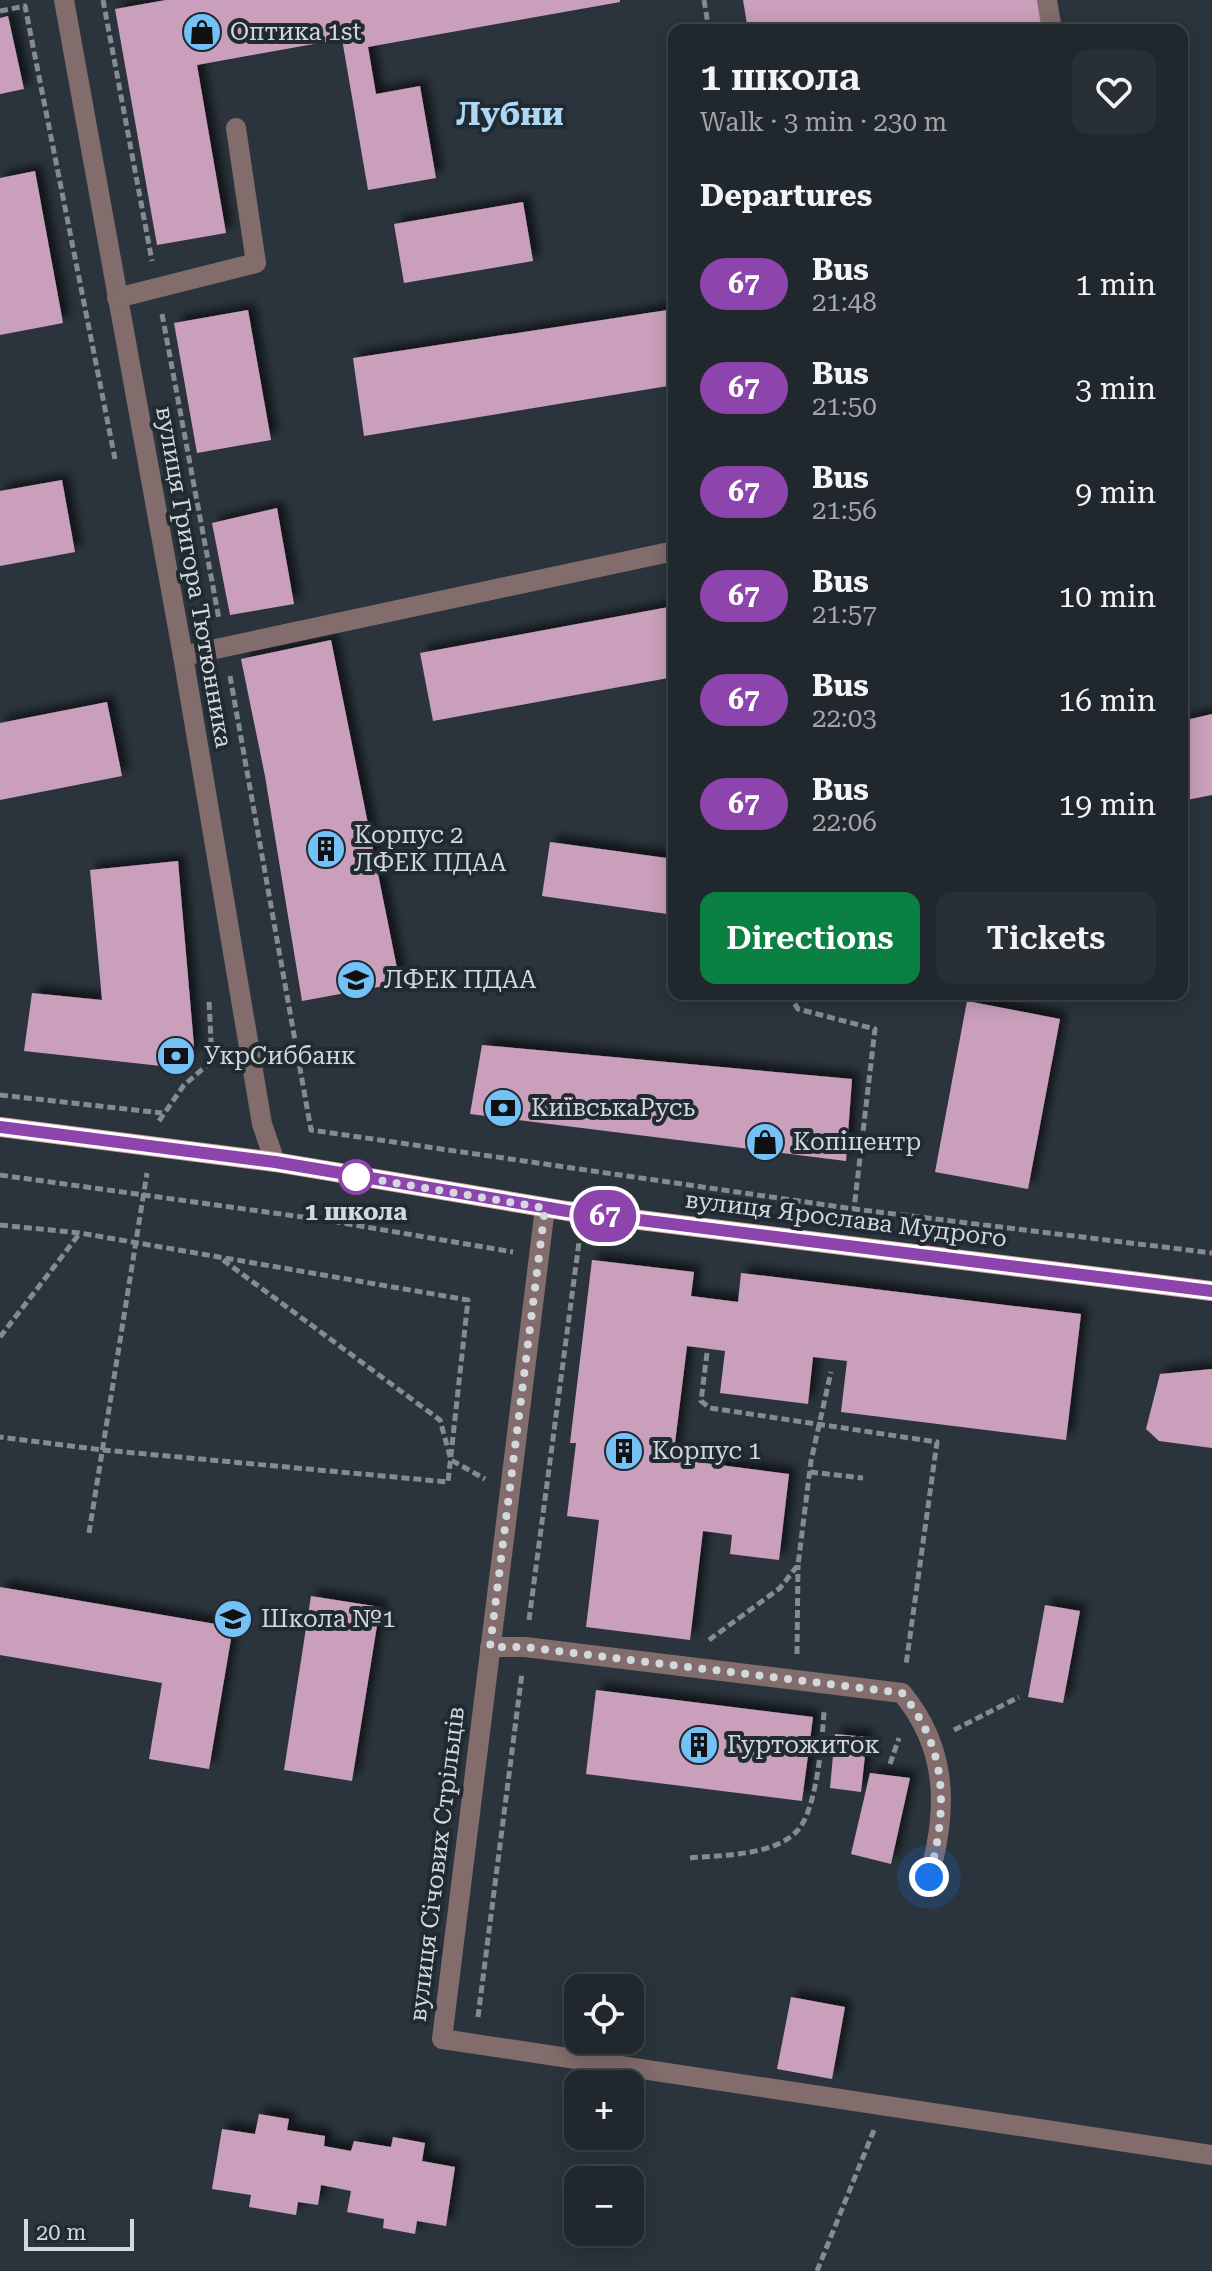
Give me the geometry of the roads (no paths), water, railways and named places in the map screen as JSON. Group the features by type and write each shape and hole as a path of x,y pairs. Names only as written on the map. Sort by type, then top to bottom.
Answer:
{"main road":[{"name":"вулиця Ярослава Мудрого","path":"0,1127 275,1162 567,1211 1212,1291"}],"street":[{"name":"вулиця Григора Тютюнника","path":"64,0 183,656 262,1124 275,1162"},
{"path":"1047,0 1051,24"},
{"path":"117,298 256,263 236,128"},
{"path":"183,656 668,552"},
{"name":"вулиця Січових Стрільців","path":"545,1208 442,2039 1212,2155"},
{"path":"490,1647 525,1647 902,1693 920,1715 941,1769 940,1836 929,1877"}],"place":[{"name":"Оптика 1st","path":"202,32"},
{"name":"Корпус 2 ЛФЕК ПДАА","path":"326,849"},
{"name":"ЛФЕК ПДАА","path":"356,980"},
{"name":"УкрСиббанк","path":"176,1056"},
{"name":"КиївськаРусь","path":"503,1108"},
{"name":"Копіцентр","path":"765,1142"},
{"name":"1 школа","path":"356,1177"},
{"name":"Корпус 1","path":"624,1451"},
{"name":"Школа №1","path":"233,1619"},
{"name":"Гуртожиток","path":"699,1745"}],"district":[{"name":"Лубни","path":"510,114"}]}
